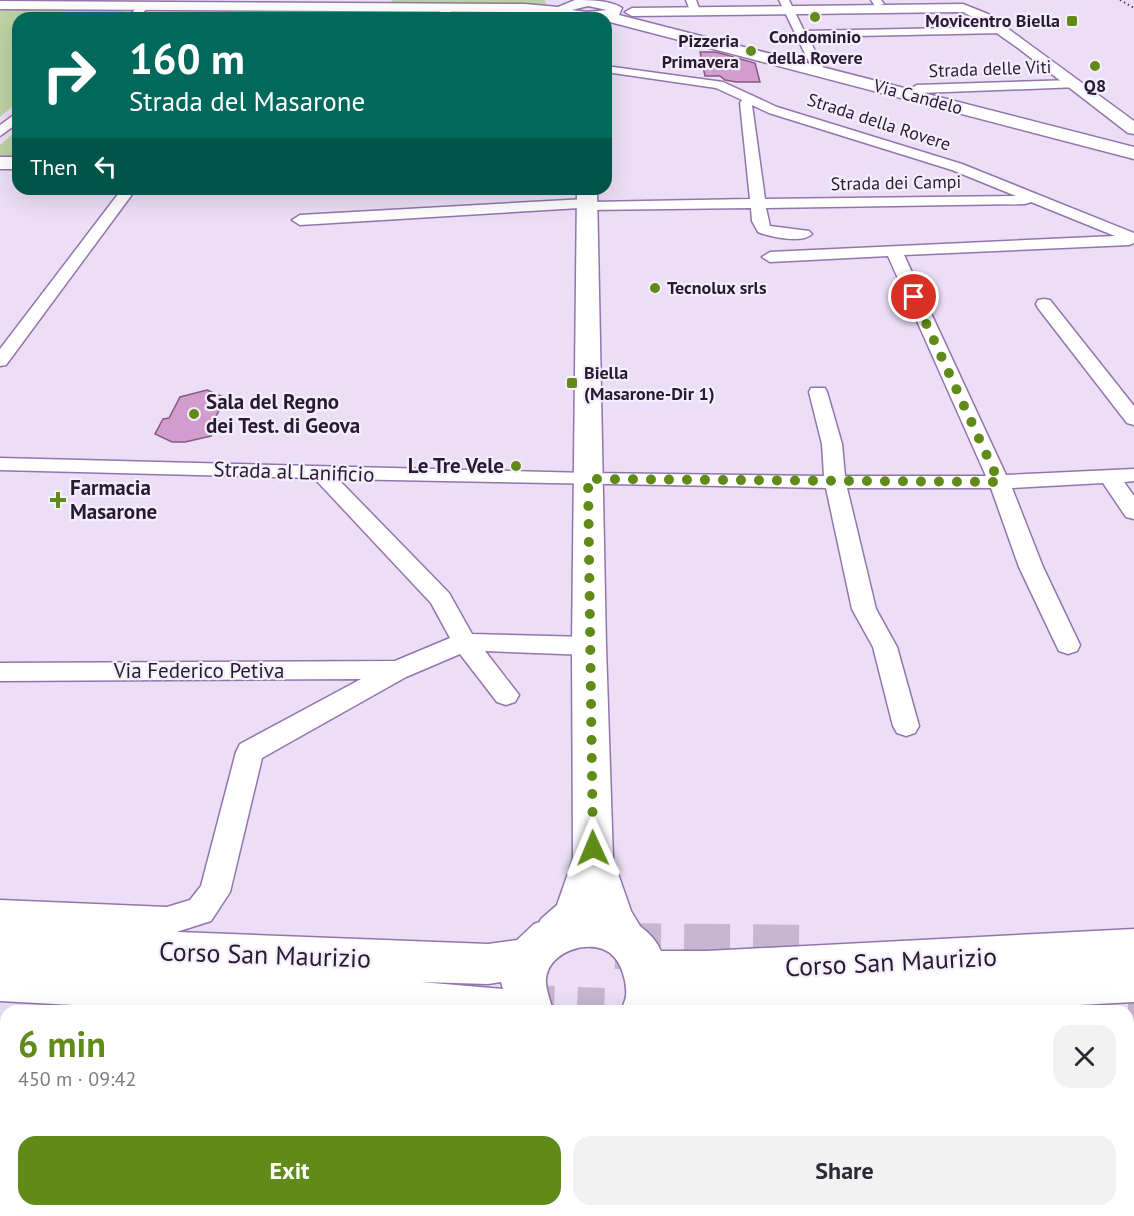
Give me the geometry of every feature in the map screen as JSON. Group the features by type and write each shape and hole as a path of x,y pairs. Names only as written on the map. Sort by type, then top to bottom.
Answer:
{"street":[{"path":"786,5 878,2 961,4 996,9 1001,17 1044,44 1134,109"},
{"path":"0,6 144,6 215,3 422,12"},
{"path":"461,12 525,8 604,11 693,6 961,4 1003,30 1134,129"},
{"path":"786,5 817,67 814,69"},
{"path":"138,12 144,6"},
{"name":"Via Candelo","path":"612,14 632,23 1133,152"},
{"path":"800,34 1003,30"},
{"name":"Strada della Rovere","path":"612,70 719,85 752,101 957,167 1134,239"},
{"name":"Strada delle Viti","path":"908,94 917,89 1075,84"},
{"path":"752,101 746,103 756,205 763,229 773,233 804,234"},
{"path":"0,132 12,121"},
{"path":"0,361 124,195"},
{"path":"587,199 589,646 593,859 612,920 641,983"},
{"name":"Strada dei Campi","path":"300,220 587,199 756,205 1036,200"},
{"name":"Strada della Rovere","path":"770,257 1134,239"},
{"path":"896,256 999,482 1031,567 1068,645"},
{"path":"1044,304 1134,419"},
{"path":"818,392 832,444 835,482 864,609 885,647 906,726"},
{"name":"Strada al Lanificio","path":"0,464 588,479 835,482 999,482 1134,475"},
{"path":"321,473 441,599 464,642 506,695"},
{"path":"1109,476 1134,512"},
{"name":"Via Federico Petiva","path":"0,914 167,921 200,911 215,892 250,752 398,670 464,642 589,646"},
{"name":"Via Federico Petiva","path":"0,672 398,670"},
{"path":"528,1005 523,986 525,972 543,946 574,916 593,859"},
{"name":"Corso San Maurizio","path":"0,945 488,964 543,946 574,928 593,927 611,932 641,983"},
{"name":"Corso San Maurizio","path":"641,983 707,972 1134,949"},
{"name":"Corso San Maurizio","path":"0,980 442,1005"},
{"name":"Corso San Maurizio","path":"641,983 1134,981"}],"green space":[{"path":"392,0 545,0 546,5 390,4"},
{"path":"11,9 126,11 12,12 12,107 0,117 0,11"},
{"path":"12,134 12,158 0,158 0,145"}],"building":[{"path":"700,52 716,52 755,63 760,82 736,82 725,80 720,76 705,76"},
{"name":"Sala del Regno dei Test. di Geova","path":"207,390 226,398 214,420 219,421 211,436 185,442 172,442 155,434 163,419 169,418 180,397"}],"tunnel":[{"path":"615,946 821,948"}],"railway":[{"path":"1120,0 1134,8"}],"place":[{"name":"Condominio della Rovere","path":"815,17"},
{"name":"Movicentro Biella","path":"1072,21"},
{"name":"Pizzeria Primavera","path":"751,51"},
{"name":"Q8","path":"1095,66"},
{"name":"Tecnolux srls","path":"655,288"},
{"name":"Biella (Masarone-Dir 1)","path":"572,383"},
{"name":"Sala del Regno dei Test. di Geova","path":"194,414"},
{"name":"Le Tre Vele","path":"516,466"},
{"name":"Farmacia Masarone","path":"58,500"}],"route":[{"path":"593,848 588,479 999,482 914,297"}]}
